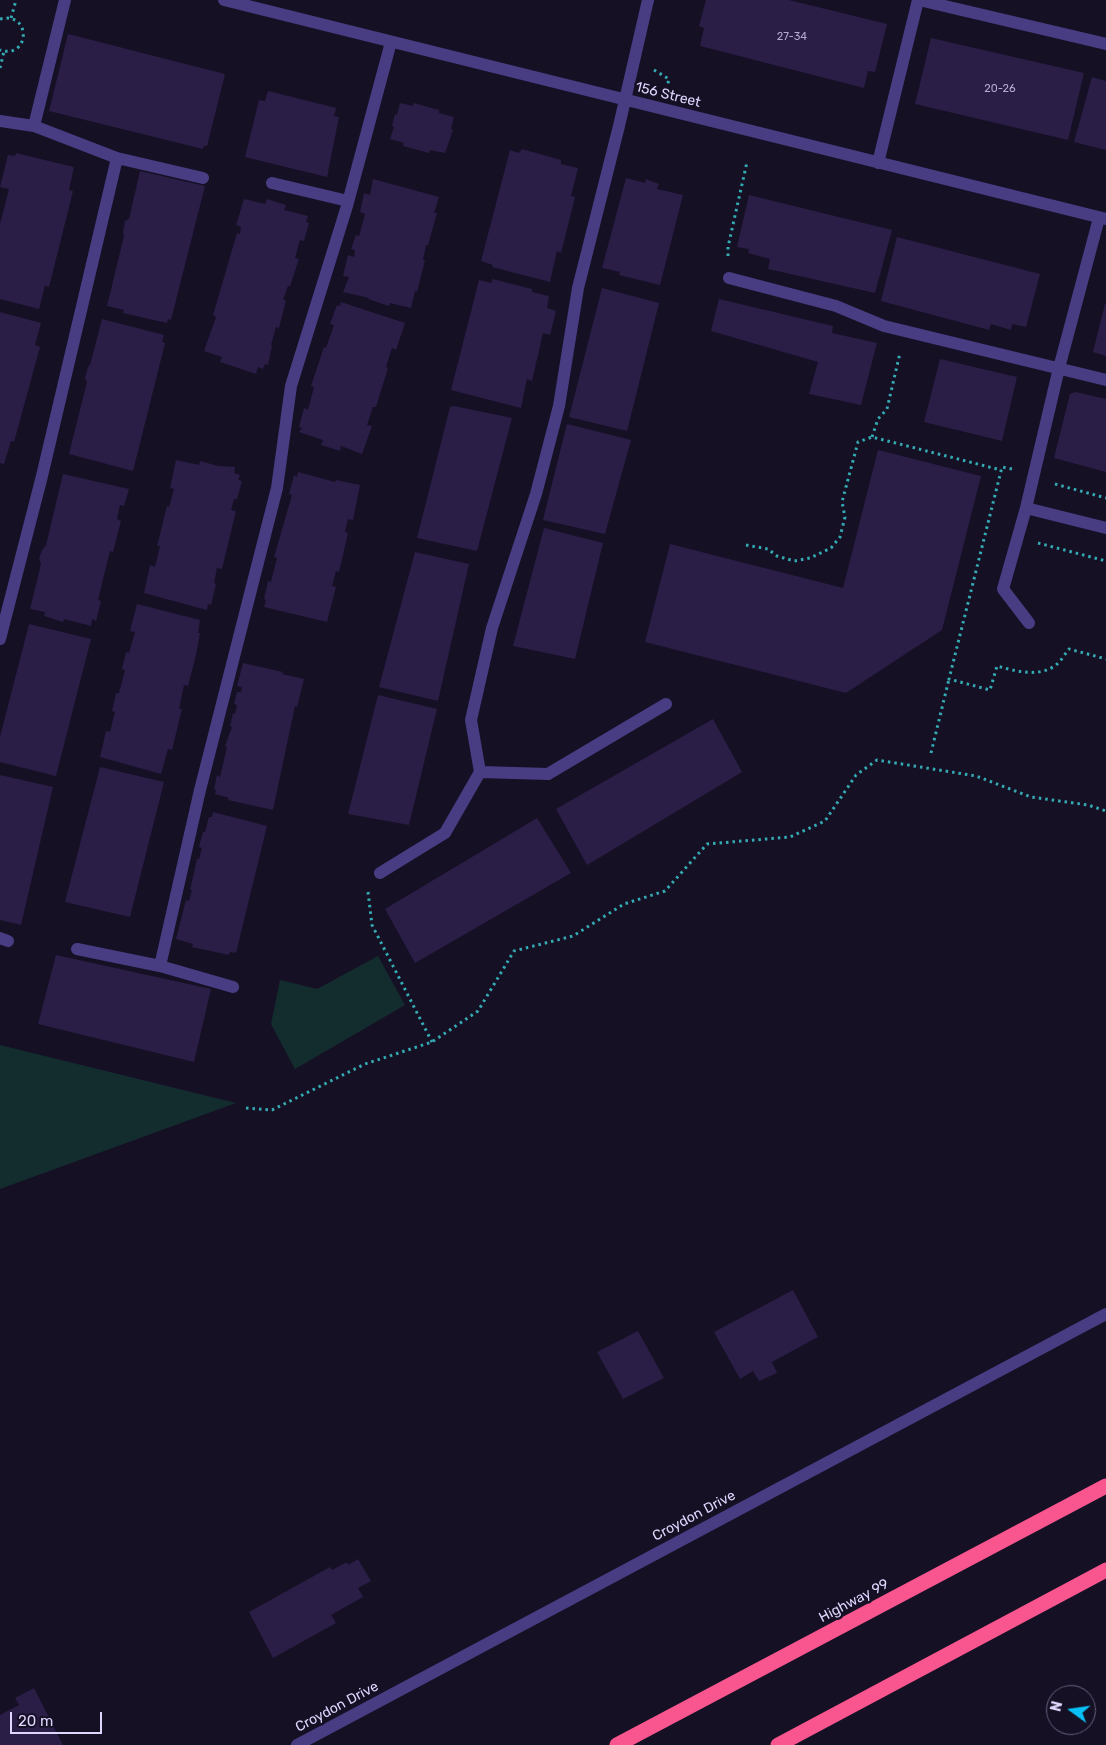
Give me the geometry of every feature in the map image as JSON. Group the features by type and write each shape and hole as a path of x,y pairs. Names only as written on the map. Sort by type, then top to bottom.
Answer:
{"highway":[{"name":"Highway 99","path":"617,1745 1106,1486"},
{"path":"778,1745 1106,1570"}],"street":[{"path":"34,126 65,0"},
{"name":"156 Street","path":"224,0 1102,219"},
{"path":"380,872 445,832 480,772 471,720 492,628 536,494 559,406 578,288 648,0"},
{"path":"878,163 918,0 1106,44"},
{"path":"160,966 200,790 277,488 291,386 348,201 391,42"},
{"path":"0,121 34,126 117,158 202,178"},
{"path":"0,639 42,476 117,158"},
{"path":"272,183 348,201"},
{"path":"1029,623 1003,589 1026,508 1059,368 1102,219"},
{"path":"729,278 836,306 884,326 1106,380"},
{"path":"1026,508 1106,528"},
{"path":"480,772 548,774 666,704"},
{"path":"77,949 160,966 233,987"},
{"name":"Croydon Drive","path":"296,1745 1106,1314"}],"path":[{"path":"11,18 16,0"},
{"path":"0,19 11,18 16,20 23,28 23,39 17,48 2,51 0,68"},
{"path":"654,70 669,79 666,90"},
{"path":"729,278 728,247 747,162"},
{"path":"872,437 878,419 887,409 906,331"},
{"path":"746,545 768,549 777,556 794,561 810,558 831,548 840,538 845,518 842,502 858,442 872,437 1001,470"},
{"path":"1054,484 1106,498"},
{"path":"986,530 1106,561"},
{"path":"931,753 949,679"},
{"path":"246,1108 272,1110 365,1064 432,1042 478,1012 514,951 573,936 624,904 665,891 707,844 790,837 825,822 856,776 877,760 976,776 1031,797 1088,805 1106,811"},
{"path":"380,872 368,890 372,925 432,1042"}],"green space":[{"path":"378,956 405,1005 295,1069 271,1024 280,980 317,989"},
{"path":"0,1045 236,1103 0,1189"}],"building":[{"path":"706,0 789,0 887,24 875,72 868,71 864,88 700,46 704,28 699,26"},
{"path":"68,34 225,74 207,146 204,146 203,149 49,111"},
{"path":"931,38 1084,73 1068,140 915,104"},
{"path":"1092,77 1106,81 1106,150 1074,142"},
{"path":"268,91 336,108 334,116 339,117 327,177 245,157 259,100 265,101"},
{"path":"400,103 413,106 414,103 439,110 439,113 454,117 451,129 453,130 445,153 430,150 429,153 403,146 404,143 390,139 394,127 392,126 395,114 397,115"},
{"path":"522,149 561,160 561,164 578,168 571,196 575,197 561,253 557,251 550,282 492,267 493,265 481,261 510,150 519,153"},
{"path":"16,153 74,167 69,190 73,191 49,287 45,286 39,309 0,299 0,224 9,189 0,187 8,155 15,156"},
{"path":"140,171 205,186 171,320 168,319 167,323 123,313 124,310 107,306 124,236 125,221 129,219"},
{"path":"626,178 645,183 646,179 659,184 657,189 683,195 660,285 619,275 620,272 602,268"},
{"path":"373,179 439,197 434,213 437,213 428,245 426,245 423,260 425,260 411,308 390,303 389,306 369,298 343,292 349,277 343,276 348,255 354,257 355,250 351,249 356,235 359,236 365,214 360,212 364,193 370,195"},
{"path":"749,195 892,230 875,293 768,269 770,259 748,253 749,249 737,247"},
{"path":"244,199 265,204 267,199 286,205 284,210 308,216 306,222 309,223 304,241 300,240 295,258 299,259 283,300 286,300 279,328 276,327 271,345 268,365 265,364 263,369 258,367 256,374 220,362 222,357 204,351 216,317 213,315 237,233 240,234 241,227 236,225"},
{"path":"897,237 1040,274 1026,327 1012,324 1011,330 991,324 989,330 881,301"},
{"path":"492,279 532,289 532,292 549,296 547,308 556,311 550,335 543,333 532,381 527,379 521,408 451,390 479,280 492,283"},
{"path":"602,288 659,303 627,431 569,417"},
{"path":"719,299 833,326 832,333 877,343 861,405 809,394 818,362 711,331"},
{"path":"341,302 405,323 396,350 392,348 376,407 373,407 367,425 372,426 362,454 341,446 340,451 321,445 323,440 299,432 302,428 299,427 304,408 308,410 314,387 311,386 324,347 326,348 334,325 330,324 337,305 340,306"},
{"path":"1106,304 1106,356 1093,352"},
{"path":"0,312 41,323 35,345 40,347 14,442 11,441 4,464 0,463"},
{"path":"102,319 164,335 162,342 165,343 133,471 69,454 87,382 85,378"},
{"path":"940,359 1017,377 1002,441 924,422"},
{"path":"1076,392 1106,399 1106,472 1054,458 1070,394"},
{"path":"454,406 512,418 477,551 417,538 450,407"},
{"path":"567,424 631,440 605,534 543,520"},
{"path":"878,450 981,476 942,630 846,693 645,642 670,544 843,588"},
{"path":"176,460 199,465 200,461 218,466 235,467 234,473 240,475 238,480 242,481 237,499 234,499 231,510 236,511 222,569 217,568 214,583 216,584 211,605 208,604 207,610 144,593 150,565 155,567 160,546 157,546 167,506 169,507 174,489 170,488"},
{"path":"298,472 335,482 336,480 360,485 353,520 348,519 345,532 348,533 339,572 336,571 332,586 336,587 327,622 264,607 268,581 271,582 277,558 274,557 292,495 289,494 294,475 297,477"},
{"path":"63,474 129,489 124,506 120,505 117,519 121,521 113,552 110,551 98,600 101,601 96,621 92,619 91,626 64,619 63,622 44,616 45,612 30,609 41,564 39,559 46,545"},
{"path":"544,528 603,543 575,659 513,646"},
{"path":"415,552 469,564 438,701 379,687"},
{"path":"137,604 200,620 196,655 188,686 184,685 179,709 182,709 172,750 168,749 161,774 100,757 106,731 110,732 115,712 112,711 116,693 119,693 125,670 122,669 126,652 129,653 135,632 130,631"},
{"path":"29,624 91,639 56,776 0,762 0,737"},
{"path":"243,663 304,679 297,707 295,706 273,810 228,800 229,798 215,794 216,791 214,789 217,775 220,777 227,747 225,746 232,727 230,726 233,713 235,714 237,705 234,704 237,692 241,692 242,687 237,686"},
{"path":"378,695 437,709 409,825 348,814"},
{"path":"713,719 742,772 587,865 556,809"},
{"path":"100,767 164,782 130,917 65,902"},
{"path":"0,775 53,787 21,925 0,920"},
{"path":"213,812 267,826 236,953 230,952 229,955 192,947 193,944 176,939 186,900 189,901 192,890 190,890 197,859 199,859 202,848 199,847 203,832 205,832 209,817 212,817"},
{"path":"537,818 571,873 415,963 385,909"},
{"path":"56,955 211,989 194,1062 38,1024"},
{"path":"793,1290 818,1337 772,1362 777,1373 759,1381 753,1371 740,1379 714,1332"},
{"path":"638,1331 664,1378 623,1399 597,1352"},
{"path":"358,1559 371,1581 358,1588 363,1597 331,1615 336,1623 273,1658 249,1612 330,1567 332,1570 347,1562 348,1565"},
{"path":"34,1688 63,1745 0,1745 0,1715 19,1705 15,1698"}]}
